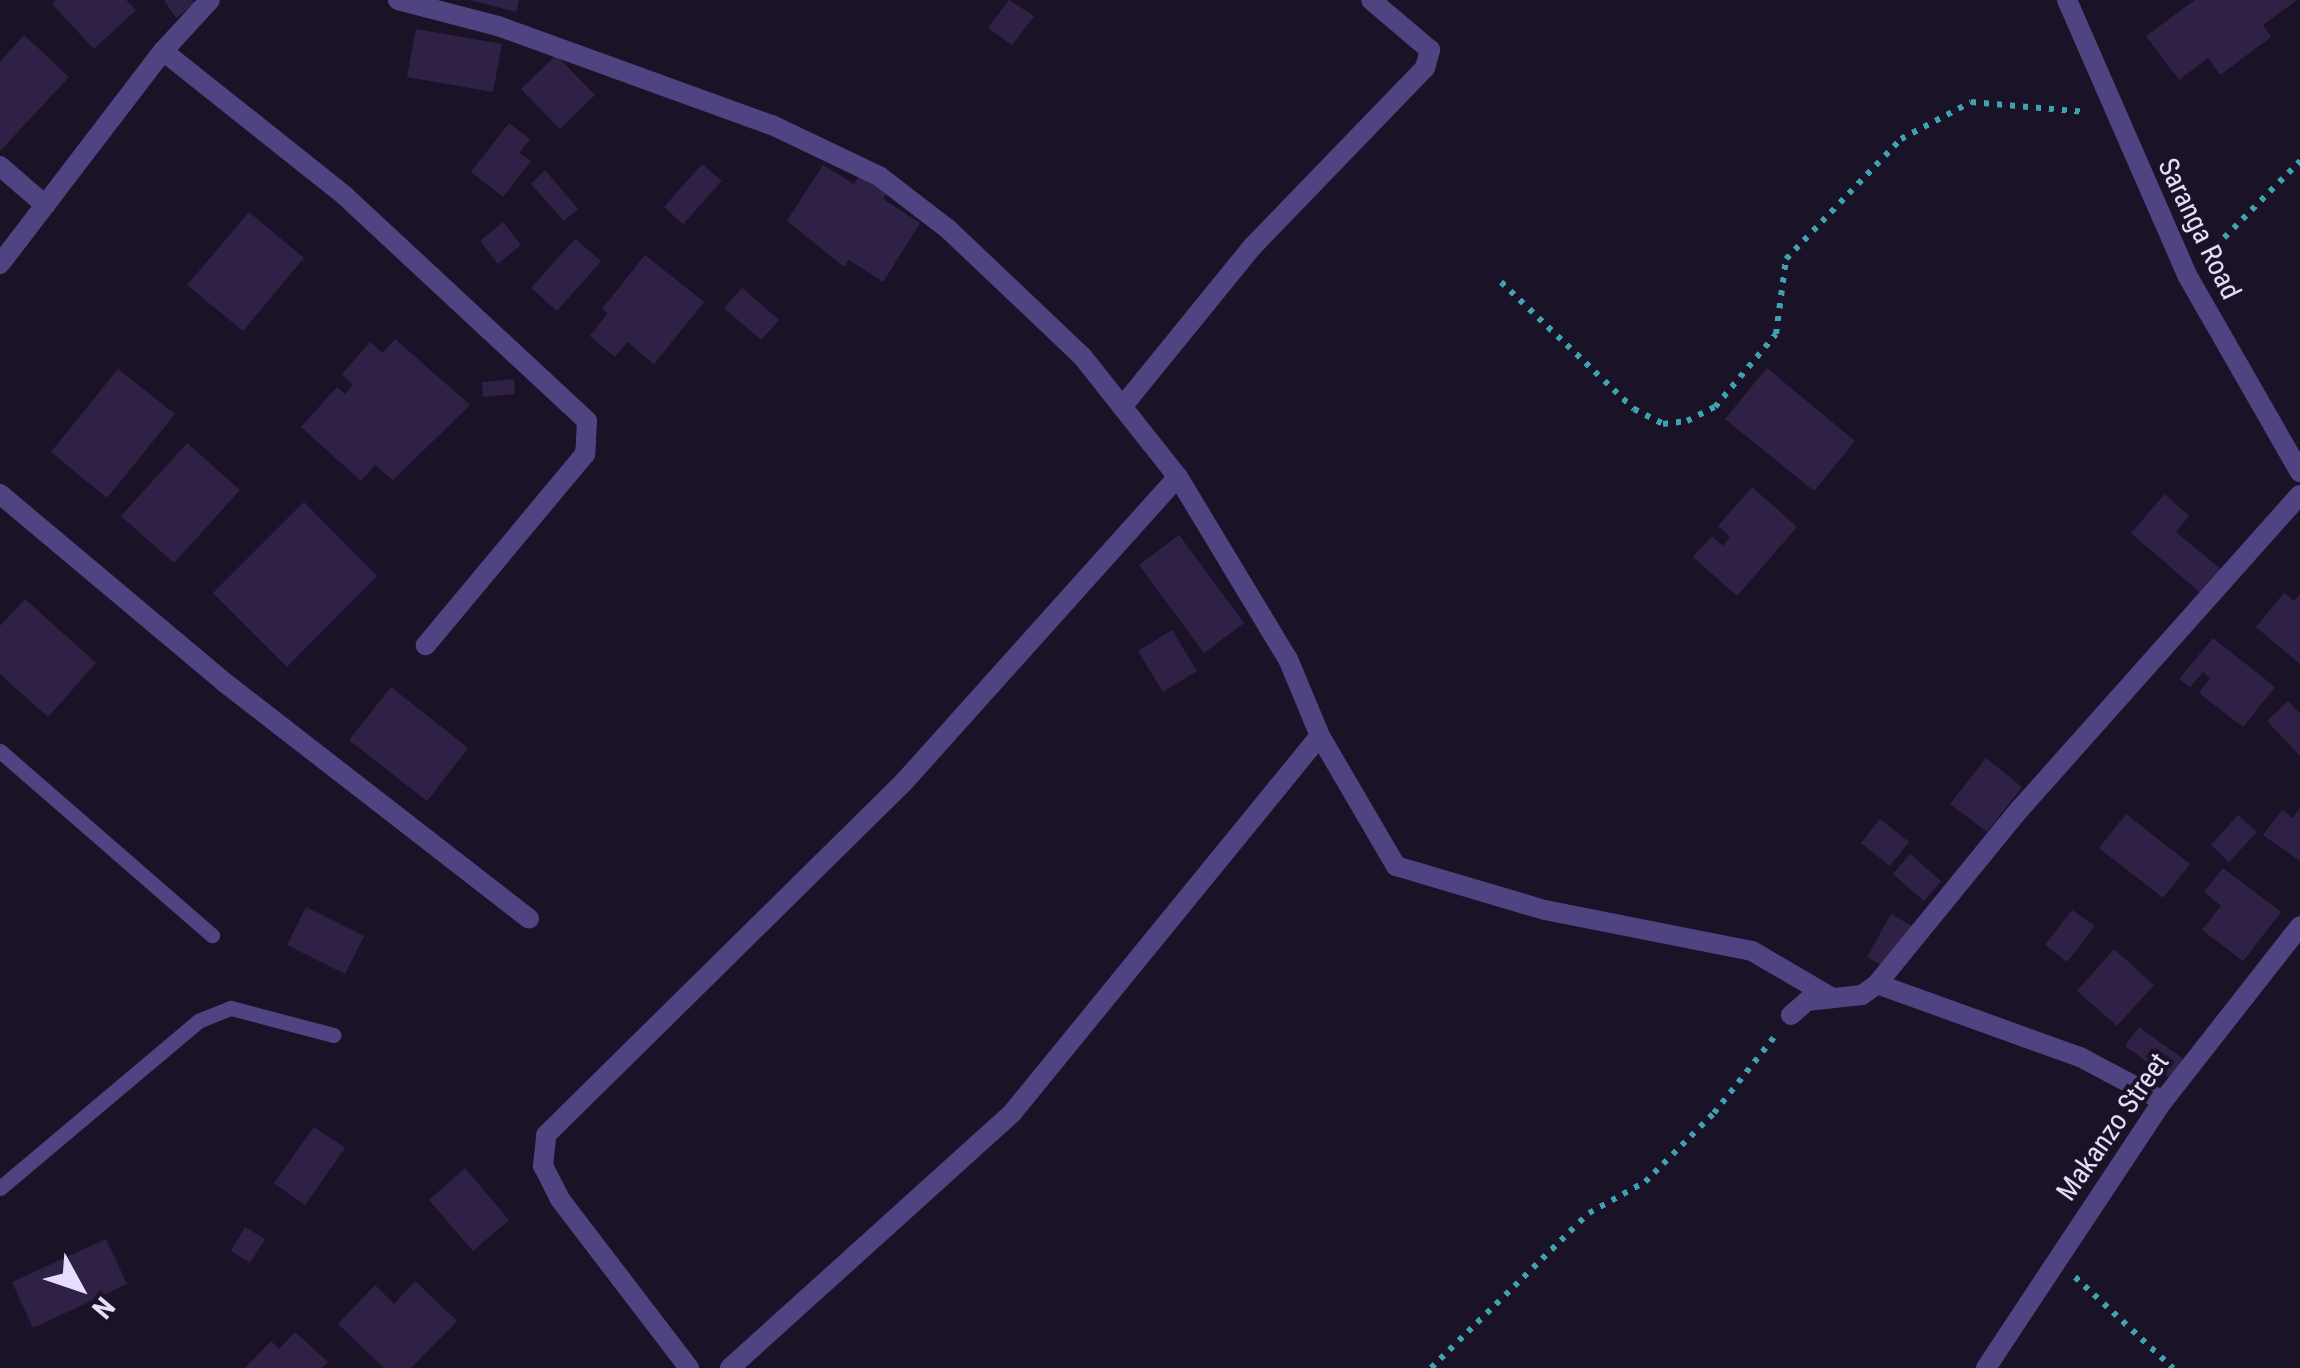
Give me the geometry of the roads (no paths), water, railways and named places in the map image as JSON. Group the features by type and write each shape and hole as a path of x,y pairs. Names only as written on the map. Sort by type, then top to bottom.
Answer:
{"street":[{"path":"0,264 162,51 210,0"},
{"path":"398,0 646,76 879,176 1021,293 1178,477 1288,660 1320,736 1396,866 1528,906 1752,951 1829,996"},
{"path":"1122,407 1253,246 1425,68 1430,50 1371,0"},
{"name":"Saranga Road","path":"2067,0 2187,275 2300,472"},
{"path":"162,51 344,196 587,422 585,454 426,644"},
{"path":"0,166 45,205"},
{"path":"689,1368 560,1200 543,1166 546,1135 902,782 1178,477"},
{"path":"0,494 224,682 529,919"},
{"path":"1792,1015 1807,1001 1862,996 1876,984 2020,810 2300,495"},
{"path":"730,1368 1013,1112 1320,736"},
{"name":"Makanzo Street","path":"1986,1368 2163,1101 2300,926"},
{"path":"1876,984 2080,1058 2163,1101"}],"lane":[{"path":"0,751 212,935"},
{"path":"0,1188 198,1022 231,1008 333,1035"}]}
